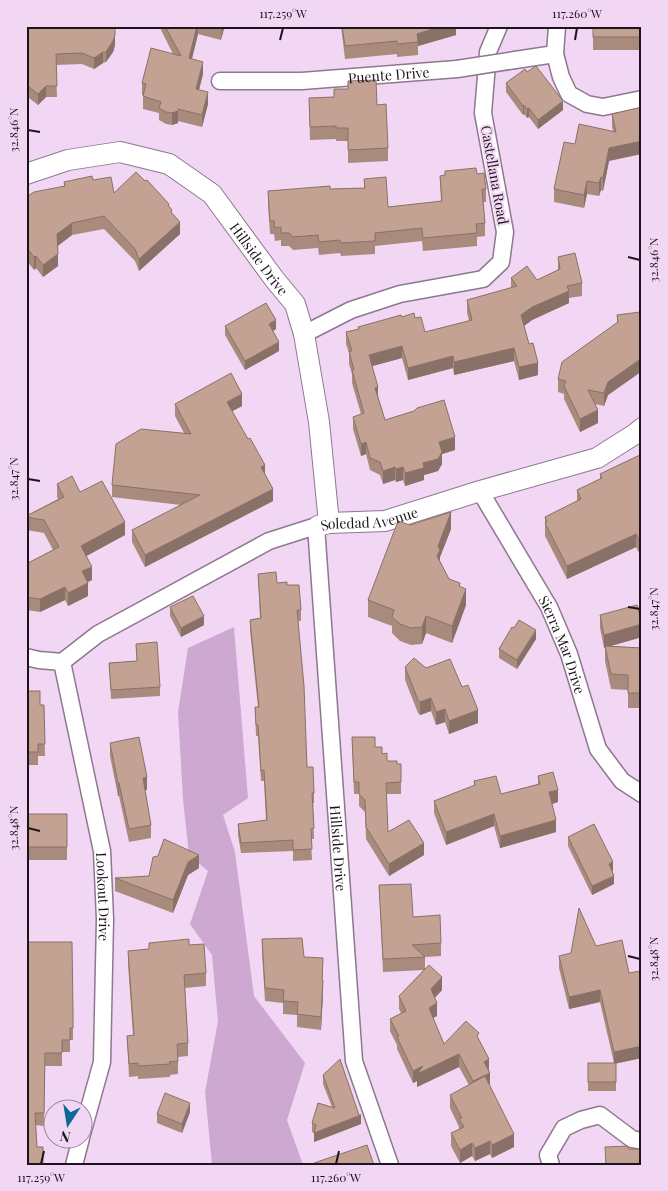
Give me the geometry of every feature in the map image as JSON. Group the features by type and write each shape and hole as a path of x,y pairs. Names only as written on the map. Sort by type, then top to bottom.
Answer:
{"street":[{"name":"Castellana Road","path":"304,334 351,310 400,294 483,279 501,262 505,232 484,113 488,52 499,26"},
{"path":"557,26 555,54 561,77 569,94 587,104 603,107 642,99"},
{"name":"Puente Drive","path":"220,81 302,81 456,69 555,54"},
{"name":"Hillside Drive","path":"26,174 68,160 120,152 169,164 212,194 275,280 295,304 304,334 319,422 323,525 354,1062 390,1165"},
{"name":"Soledad Avenue","path":"62,662 98,634 269,541 323,525 385,521 480,491 597,458 642,428"},
{"name":"Sierra Mar Drive","path":"480,491 550,607 569,654 598,749 622,781 642,794"},
{"path":"26,657 62,662"},
{"name":"Lookout Drive","path":"62,662 102,851 105,918 102,1062 92,1098"},
{"path":"551,1165 548,1155 564,1128 581,1120 600,1115 632,1139 642,1141"},
{"path":"74,1165 78,1148"}],"shaded area":[{"path":"234,627 248,798 223,815 235,852 254,996 305,1063 287,1120 303,1165 212,1165 205,1092 218,1021 212,955 190,924 208,871 189,855 183,799 178,712 188,648"}],"building":[{"path":"26,26 115,26 115,35 106,52 94,58 82,53 56,54 57,86 46,86 38,94 29,87 26,87"},
{"path":"165,26 197,26 189,58 203,62 196,89 208,92 202,115 178,109 178,111 172,113 166,112 159,108 161,102 143,96 146,84 142,83 151,48 181,56"},
{"path":"342,26 442,26 417,34 418,42 397,44 397,41 345,46"},
{"path":"593,26 640,26 640,37 593,37"},
{"path":"536,66 563,101 538,120 529,108 527,109 523,106 506,83 525,69 527,72"},
{"path":"376,80 377,105 386,104 388,148 348,150 348,128 336,128 336,126 310,127 309,98 334,97 334,89 348,89 348,81"},
{"path":"642,107 642,141 609,148 603,178 601,177 599,183 587,181 584,195 554,189 564,142 575,144 579,124 616,132 612,114"},
{"path":"476,168 477,174 484,173 486,189 482,189 485,223 476,224 477,233 423,238 422,228 375,233 375,241 341,243 340,240 319,242 318,235 293,237 289,233 281,233 281,227 275,228 274,221 270,221 268,191 330,186 330,189 365,188 364,179 386,177 388,207 442,201 440,176 445,175 445,171"},
{"path":"136,172 145,181 147,180 169,204 171,212 180,222 139,259 135,249 104,216 72,223 57,234 58,254 43,265 26,247 26,197 34,192 65,186 64,182 92,176 93,180 111,177 114,193"},
{"path":"575,253 582,283 567,286 569,291 532,307 521,315 529,344 533,343 538,363 519,367 514,348 454,362 453,356 408,368 402,346 369,355 378,387 375,388 385,420 444,400 455,437 439,442 442,452 438,459 423,463 424,468 405,473 403,467 396,469 395,467 383,471 380,462 370,458 366,442 361,444 353,417 364,413 352,370 354,370 349,351 352,351 346,332 359,329 358,327 414,313 415,318 421,317 425,332 472,320 467,300 517,286 511,278 527,266 537,280 560,269 558,257"},
{"path":"266,303 276,320 269,324 279,342 245,361 225,326"},
{"path":"640,312 642,358 608,382 604,393 588,390 598,410 580,419 564,386 566,381 558,379 562,362 618,322 617,315"},
{"path":"231,373 242,394 227,402 265,465 261,467 273,489 145,555 132,530 200,495 112,485 116,444 141,429 191,434 175,404"},
{"path":"642,454 642,541 640,542 636,534 567,566 545,523 547,522 545,517 581,499 577,490 602,478 600,474"},
{"path":"72,476 80,492 102,481 125,522 81,546 92,567 82,571 88,583 68,593 65,587 40,599 26,597 26,564 59,547 44,520 26,516 64,497 57,484"},
{"path":"451,512 438,546 440,550 437,556 449,579 460,583 459,586 466,589 452,626 426,616 422,627 411,628 400,624 392,617 394,610 368,600 398,521 410,525"},
{"path":"276,572 277,583 287,582 287,585 299,585 301,610 297,610 304,686 307,767 313,767 314,828 311,829 312,849 293,850 293,840 241,843 238,824 267,820 264,770 261,771 258,725 256,725 255,707 259,707 250,620 261,618 258,574"},
{"path":"193,596 204,616 181,628 170,607"},
{"path":"637,605 642,624 604,635 600,615"},
{"path":"519,620 536,630 517,660 499,649 512,627 514,628"},
{"path":"157,642 160,687 111,690 109,663 137,661 136,644"},
{"path":"605,646 642,648 642,693 628,693 628,675 611,674"},
{"path":"414,658 426,668 450,659 462,687 468,685 478,710 449,721 445,709 436,712 431,698 420,702 405,667"},
{"path":"26,690 40,691 40,705 44,705 45,744 38,744 38,752 26,752"},
{"path":"139,737 147,777 143,778 151,825 129,829 110,743"},
{"path":"352,737 375,737 375,747 382,747 382,754 387,753 387,761 397,761 397,764 401,764 401,782 386,783 388,832 409,820 424,843 389,864 366,827 365,800 359,794 359,782 354,782"},
{"path":"553,772 558,790 549,792 556,820 500,836 494,814 446,832 434,801 475,785 474,781 496,776 501,794 540,784 538,776"},
{"path":"26,788 28,788 28,814 67,814 67,847 26,847"},
{"path":"594,824 613,862 609,864 614,876 592,886 568,837"},
{"path":"164,839 199,855 188,862 173,900 115,878 149,876 153,857 158,856"},
{"path":"411,884 413,917 440,915 441,943 412,945 425,957 383,959 379,885"},
{"path":"579,908 596,946 622,940 629,973 640,971 642,977 642,1046 614,1052 600,990 569,997 559,956 571,953"},
{"path":"302,938 304,957 323,958 321,1017 297,1014 298,1002 283,1001 284,990 265,988 262,939"},
{"path":"189,939 189,945 204,944 206,973 184,975 188,1043 177,1044 178,1061 169,1062 170,1064 138,1066 138,1063 129,1064 127,1036 134,1035 128,951 149,949 149,943"},
{"path":"26,942 72,942 73,1028 70,1028 70,1040 62,1040 62,1053 45,1053 42,1113 35,1113 37,1147 43,1148 43,1165 26,1165"},
{"path":"429,965 442,977 431,989 437,1003 429,1008 444,1044 466,1021 479,1033 477,1036 489,1059 484,1062 490,1073 473,1081 459,1054 417,1074 423,1066 413,1071 390,1019 406,1011 399,996"},
{"path":"340,1059 359,1115 361,1115 314,1133 316,1125 312,1123 318,1103 335,1108 323,1075"},
{"path":"588,1063 616,1063 616,1082 588,1082"},
{"path":"485,1076 514,1134 492,1145 490,1141 475,1148 472,1143 460,1150 451,1133 464,1127 459,1119 462,1118 450,1095"},
{"path":"165,1093 190,1103 182,1124 157,1114"},
{"path":"367,1145 374,1165 315,1165 314,1163"},
{"path":"628,1146 628,1149 642,1149 642,1165 606,1165 605,1147"}]}
